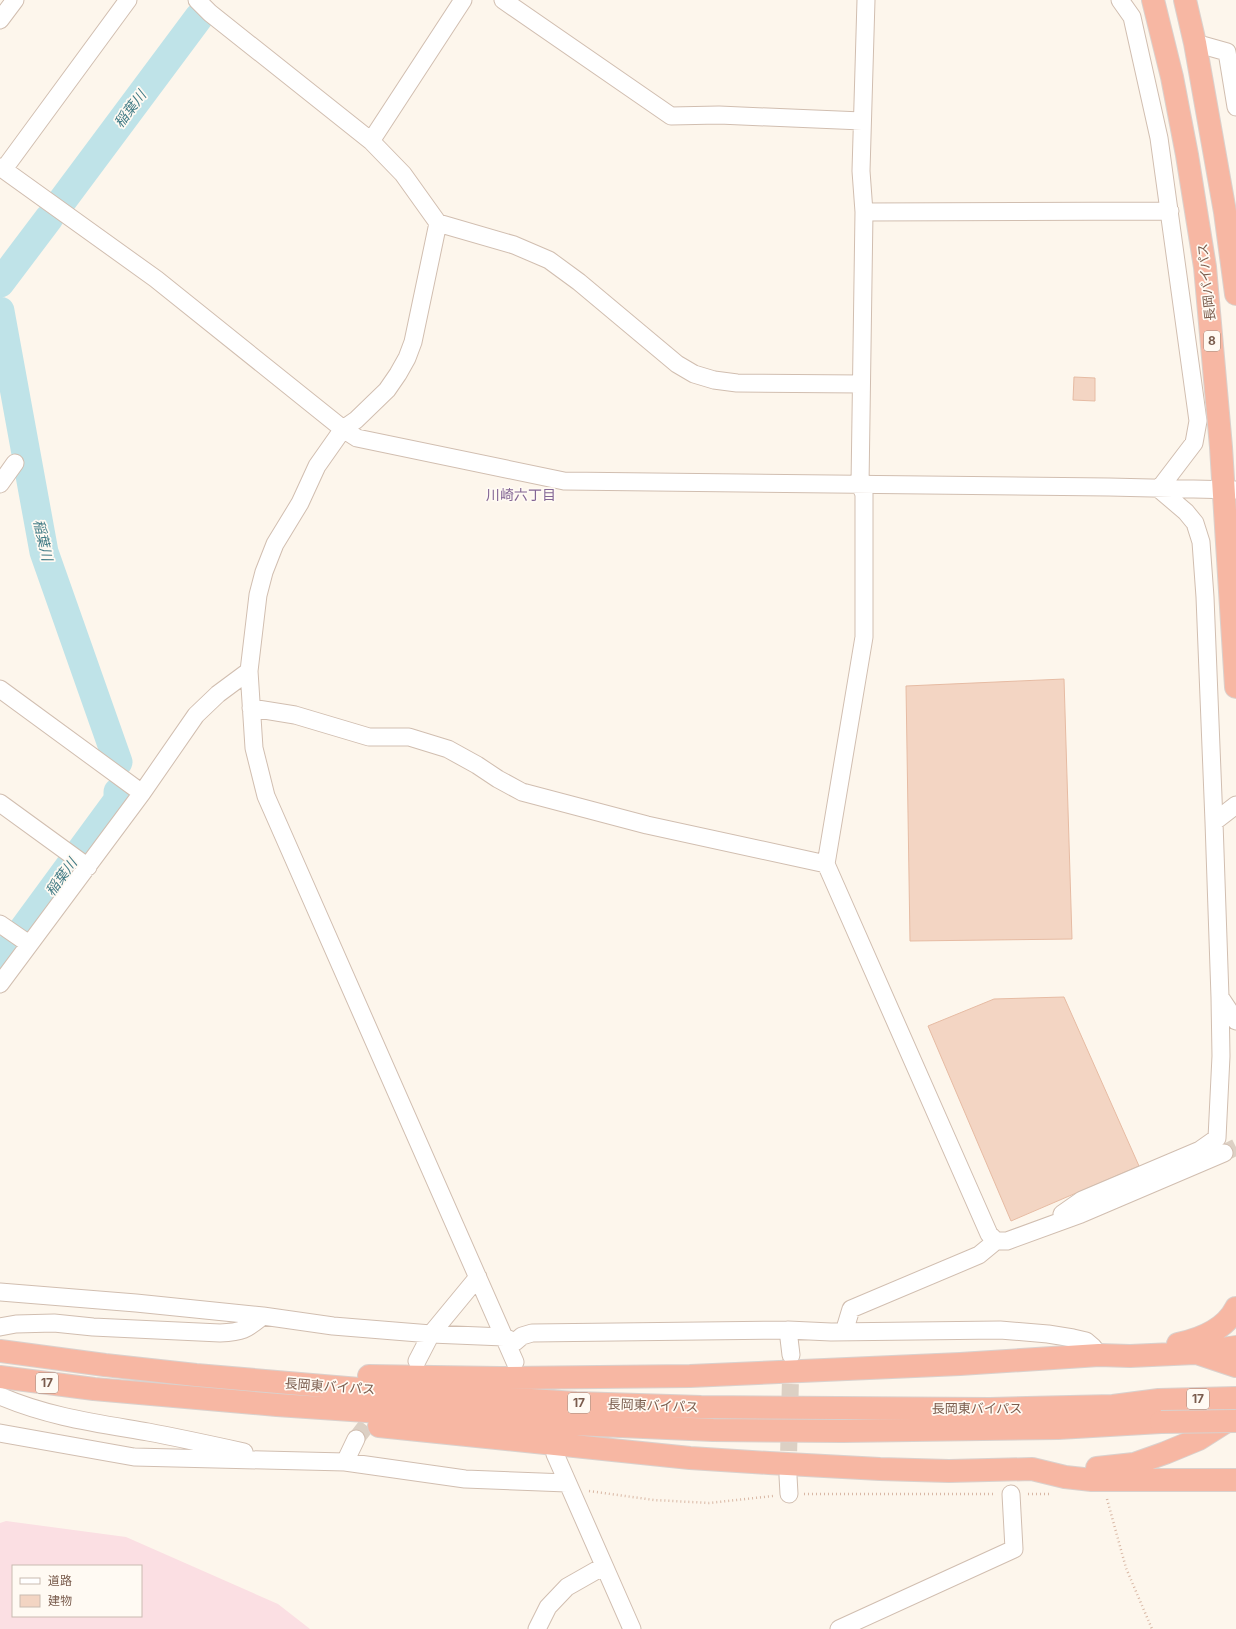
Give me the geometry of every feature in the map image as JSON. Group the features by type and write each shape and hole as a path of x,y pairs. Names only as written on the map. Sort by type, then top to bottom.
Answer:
{"highway":[{"name":"長岡バイパス","path":"1153,0 1172,77 1196,205 1205,268 1214,363 1229,491 1236,687"},
{"name":"長岡バイパス","path":"1185,0 1195,43 1225,212 1236,294"},
{"path":"1099,1355 1147,1350 1186,1342 1206,1335 1221,1326 1232,1316 1236,1308"},
{"name":"17","path":"196,1375 647,1378 952,1364 1099,1355 1130,1356 1195,1353 1236,1348"},
{"name":"長岡東バイパス","path":"0,1351 196,1375 499,1398 701,1407 1056,1408 1113,1406 1160,1400 1236,1398"},
{"path":"1195,1353 1236,1366"},
{"name":"長岡東バイパス","path":"0,1377 94,1389 277,1405 505,1420 713,1430 843,1431 1058,1428 1161,1422 1236,1421"},
{"name":"17","path":"94,1389 169,1404 690,1458 880,1469 949,1471 1032,1469 1065,1477 1092,1480 1236,1480"},
{"path":"1032,1469 1090,1468 1134,1464 1199,1438 1236,1415"}],"street":[{"path":"0,20 15,0"},
{"path":"128,0 2,168 156,279 343,429 357,438 564,481 1229,491"},
{"path":"197,0 210,13 371,141 403,174 438,223 514,245 549,260 579,282 677,364 694,374 714,380 737,383 861,384"},
{"path":"371,141 463,0"},
{"path":"503,0 671,116 719,116 862,121"},
{"path":"866,0 861,171 864,212 860,485 864,494 864,637 826,864 989,1234 996,1241"},
{"path":"1120,0 1132,17 1159,138 1198,422 1194,443 1159,489"},
{"path":"1195,43 1227,52 1236,107"},
{"path":"864,212 1170,211"},
{"path":"438,223 413,342 407,358 387,390 356,420 343,429 317,466 300,503 275,544 264,572 258,595 249,671 254,748 266,796 515,1362"},
{"path":"0,484 15,463"},
{"path":"1038,1230 1082,1200 1200,1150 1217,1138 1221,1056 1220,997 1205,604 1201,542 1195,523 1186,512 1159,489"},
{"path":"0,984 142,793 196,715 218,694 249,671"},
{"path":"0,689 142,793"},
{"path":"252,708 295,715 369,737 409,737 448,748 522,792 648,825 826,864"},
{"path":"0,804 88,867"},
{"path":"1214,822 1236,805"},
{"path":"0,924 29,944"},
{"path":"1220,997 1236,1021"},
{"path":"844,1332 851,1309 979,1255 996,1241 1007,1241 1081,1214 1224,1153"},
{"path":"417,1361 431,1334 478,1278"},
{"path":"0,1292 53,1295 263,1316 333,1326 431,1334 504,1337 515,1342 522,1336 532,1333 788,1330 844,1332 1000,1330 1048,1334 1086,1342 1093,1347 1099,1355"},
{"path":"0,1327 16,1324 54,1323 93,1327 220,1334 238,1333 249,1327 263,1316"},
{"path":"788,1330 791,1355"},
{"path":"0,1396 26,1407 63,1417 158,1434 289,1461"},
{"path":"0,1433 134,1457 345,1462 465,1479 567,1483"},
{"path":"345,1462 356,1439"},
{"path":"555,1454 632,1629"},
{"path":"788,1476 789,1494"},
{"path":"839,1629 1014,1549 1011,1494"},
{"path":"537,1629 548,1607 567,1587 604,1566"}],"path":[{"path":"567,1483 582,1490 654,1500 708,1503 789,1494 1059,1494"},
{"path":"1106,1495 1126,1568 1152,1629"}],"shaded area":[{"path":"6,1521 126,1537 278,1604 310,1629 0,1629 0,1523"}],"building":[{"path":"1074,377 1095,378 1095,401 1073,400"},
{"path":"1064,679 1072,939 910,941 906,686"},
{"path":"1064,997 1139,1166 1011,1221 928,1026 994,999"}],"waterway":[{"name":"稲葉川","path":"62,201 199,17"},
{"name":"稲葉川","path":"0,283 49,218"},
{"name":"稲葉川","path":"0,311 44,552 118,762"},
{"name":"稲葉川","path":"0,961 118,800 118,792"}],"tunnel":[{"path":"1224,1153 1236,1147"},
{"path":"788,1476 791,1359"},
{"path":"356,1439 383,1404"}],"district":[{"name":"川崎六丁目","path":"521,495"}]}
